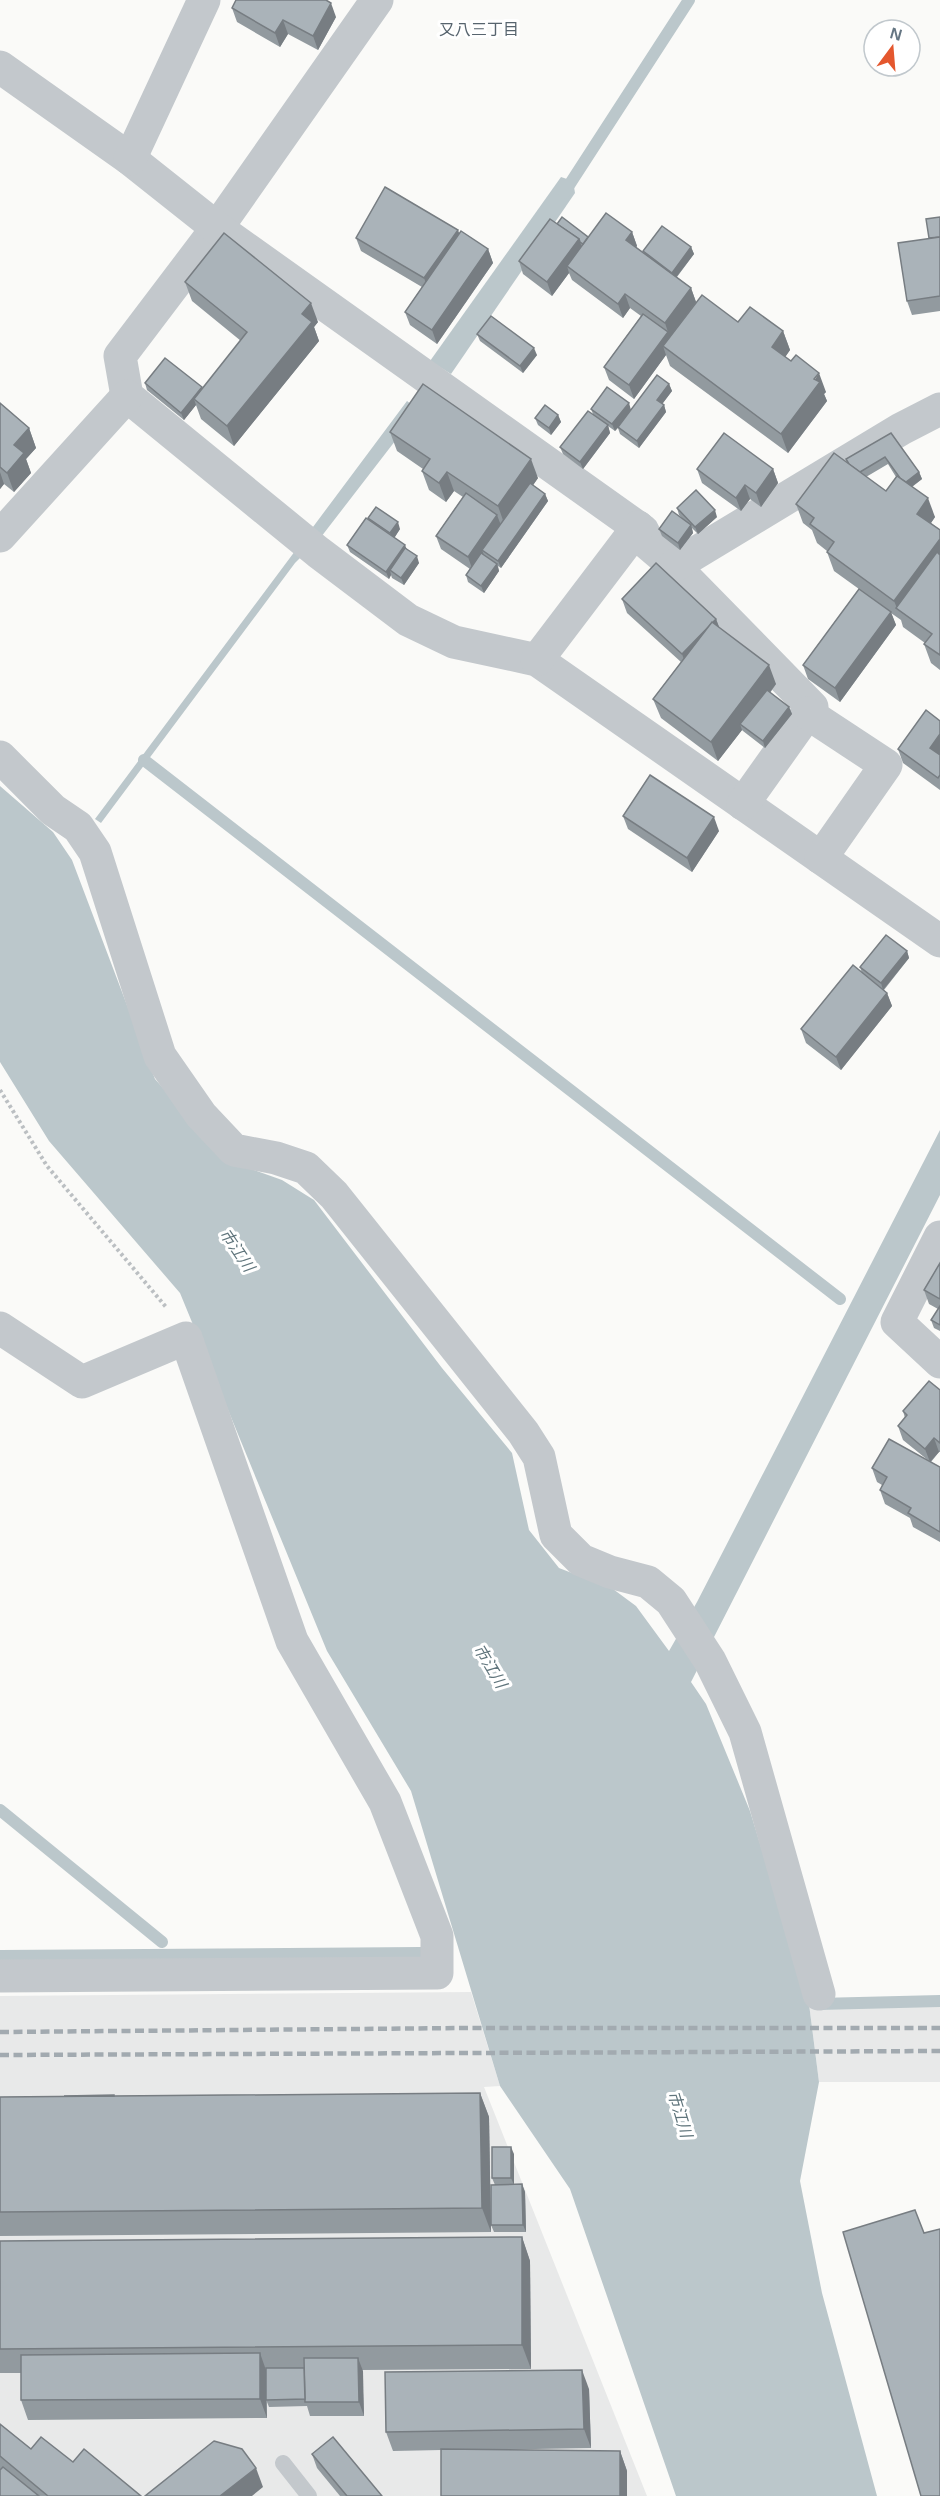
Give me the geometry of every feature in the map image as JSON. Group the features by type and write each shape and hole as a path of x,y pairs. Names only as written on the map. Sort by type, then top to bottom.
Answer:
{"street":[{"path":"130,159 204,0"},
{"path":"377,0 216,228 120,356 127,396 310,545 408,620 454,642 537,660 940,941"},
{"path":"0,67 130,159 216,228 644,531 647,543 674,566 812,707 743,804"},
{"path":"0,536 127,396"},
{"path":"674,566 901,429 940,409"},
{"path":"537,660 638,527"},
{"path":"807,713 886,765 820,858"},
{"path":"0,757 53,810 78,827 95,852 160,1056 201,1115 234,1150 276,1158 306,1168 334,1196 523,1432 539,1457 556,1535 581,1560 610,1572 648,1582 671,1601 710,1661 745,1732 819,1994"},
{"path":"940,1237 897,1322 940,1362"},
{"path":"0,1328 82,1382 186,1338 292,1641 385,1802 437,1936 436,1973 0,1976"}],"lane":[{"path":"282,2463 309,2496"}],"path":[{"path":"0,1090 47,1166 159,1296 186,1338"}],"shaded area":[{"path":"471,1992 500,2086 484,2087 647,2496 0,2496 0,1996"},
{"path":"940,2002 940,2082 819,2082 809,2004"}],"water":[{"path":"561,177 573,181 575,193 451,374 430,361"},
{"path":"407,401 419,410 321,537 295,563 101,823 95,819"},
{"name":"市江川","path":"0,786 53,832 72,860 155,1079 217,1149 240,1165 282,1180 314,1200 442,1368 512,1453 529,1530 559,1568 613,1589 636,1606 669,1651 697,1602 940,1130 940,1195 691,1682 706,1704 750,1811 809,2004 819,2082 800,2181 822,2293 877,2496 676,2496 570,2189 500,2086 411,1791 327,1651 180,1293 49,1141 0,1062"}],"building":[{"path":"236,0 326,0 331,3 313,36 283,20 275,33 232,8"},
{"path":"385,187 458,230 424,278 356,238"},
{"path":"606,213 632,232 626,240 691,288 665,323 625,294 618,304 567,266"},
{"path":"562,217 588,237 583,244 557,224"},
{"path":"940,217 940,237 929,238 926,219"},
{"path":"550,219 579,239 547,282 519,261"},
{"path":"662,226 691,247 672,273 643,251"},
{"path":"461,231 488,249 432,330 405,312"},
{"path":"224,233 311,303 302,314 312,322 227,426 194,399 247,332 185,282"},
{"path":"940,237 940,296 907,301 898,243"},
{"path":"702,295 738,322 750,307 783,331 772,347 791,361 796,355 819,373 814,379 820,382 781,434 663,346"},
{"path":"643,314 668,332 629,385 604,367"},
{"path":"491,316 534,348 520,366 477,334"},
{"path":"165,358 202,387 181,413 145,383"},
{"path":"657,375 669,384 657,400 664,405 637,441 618,427"},
{"path":"423,384 531,459 498,506 447,472 439,483 422,471 430,459 390,432"},
{"path":"607,387 629,403 612,424 591,409"},
{"path":"0,403 29,428 14,445 24,453 7,473 0,467"},
{"path":"545,405 558,415 549,428 535,418"},
{"path":"588,411 608,425 580,462 560,447"},
{"path":"724,433 773,469 756,493 745,485 736,498 697,469"},
{"path":"891,433 919,472 906,482 900,478 885,457 860,472 849,464 846,459"},
{"path":"834,453 886,491 897,476 928,498 917,514 940,530 940,539 894,601 827,552 834,542 810,524 814,518 796,504"},
{"path":"530,483 545,494 498,561 482,550"},
{"path":"696,490 715,510 695,527 677,508"},
{"path":"466,493 497,515 468,557 436,536"},
{"path":"376,507 398,522 390,533 368,518"},
{"path":"672,511 691,525 678,543 659,529"},
{"path":"366,518 405,545 386,572 347,545"},
{"path":"405,548 417,556 401,578 390,570"},
{"path":"937,552 940,555 940,655 924,644 932,634 896,608"},
{"path":"481,553 497,564 481,586 466,575"},
{"path":"656,563 716,619 682,654 622,599"},
{"path":"859,589 891,612 835,688 803,665"},
{"path":"712,622 769,665 711,742 653,699"},
{"path":"767,690 789,707 763,741 740,724"},
{"path":"926,710 940,721 940,734 930,748 940,755 938,778 898,749"},
{"path":"650,775 714,817 687,858 623,816"},
{"path":"886,935 907,951 881,983 860,967"},
{"path":"853,965 887,993 836,1057 801,1029"},
{"path":"940,1263 940,1299 924,1290"},
{"path":"940,1306 940,1325 931,1320"},
{"path":"929,1381 940,1390 940,1443 934,1438 925,1449 898,1426 907,1415 903,1411"},
{"path":"889,1439 940,1467 940,1532 908,1513 911,1508 880,1490 887,1477 872,1468"},
{"path":"480,2093 482,2208 0,2212 0,2097"},
{"path":"114,2095 114,2096 64,2096"},
{"path":"492,2147 511,2147 511,2178 492,2178"},
{"path":"522,2184 523,2225 491,2225 491,2185"},
{"path":"915,2210 924,2233 940,2229 940,2496 921,2496 843,2232"},
{"path":"522,2237 522,2345 0,2349 0,2241"},
{"path":"260,2353 260,2399 21,2400 21,2355"},
{"path":"304,2358 358,2358 359,2402 305,2402"},
{"path":"266,2368 304,2368 305,2399 266,2400"},
{"path":"582,2370 584,2429 386,2432 385,2372"},
{"path":"0,2424 31,2449 41,2437 73,2462 84,2449 141,2496 48,2496 0,2456"},
{"path":"333,2437 382,2496 347,2496 312,2454"},
{"path":"214,2441 242,2449 256,2468 220,2496 145,2496"},
{"path":"441,2449 620,2451 620,2496 441,2496"},
{"path":"3,2467 39,2496 0,2496 0,2470"}],"waterway":[{"path":"564,193 689,0"},
{"path":"144,760 840,1299"},
{"path":"0,1810 162,1942"},
{"path":"0,1956 421,1953"},
{"path":"818,2004 940,2001"}],"railway":[{"path":"0,2032 469,2028 940,2028"},
{"path":"0,2055 940,2051"}],"district":[{"name":"又八三丁目","path":"479,29"}]}
